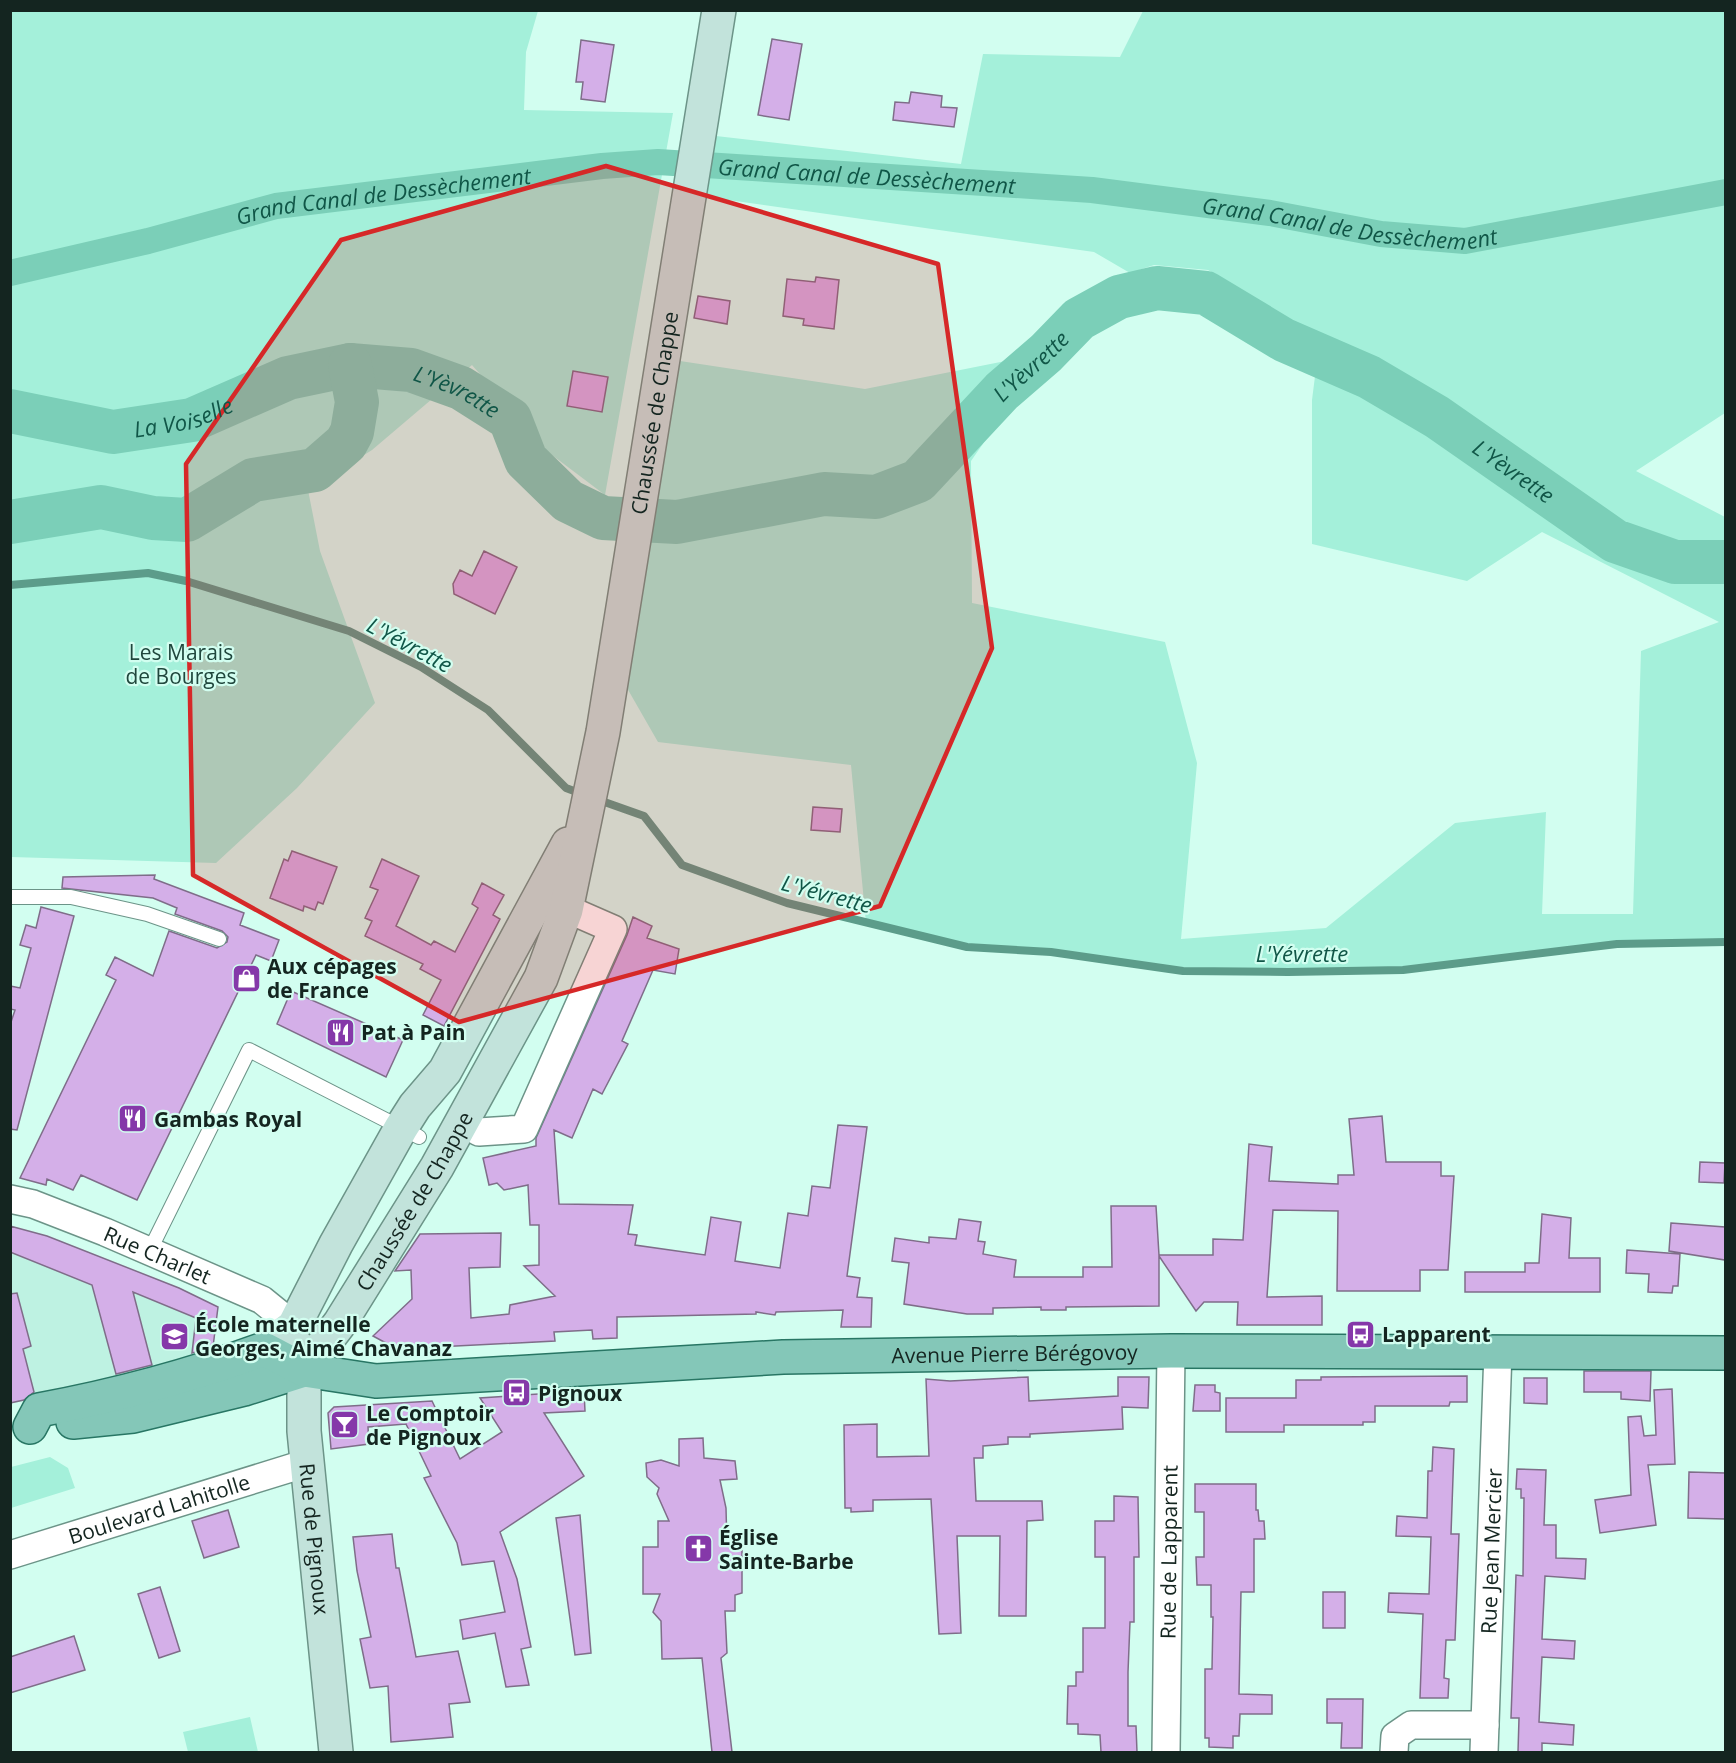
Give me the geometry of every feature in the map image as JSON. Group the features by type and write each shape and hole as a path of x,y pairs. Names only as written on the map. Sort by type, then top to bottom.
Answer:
{"main road":[{"name":"Chaussée de Chappe","path":"304,1370 340,1323 437,1167 541,978 553,903 585,814 596,770 719,10"},
{"name":"Chaussée de Chappe","path":"294,1326 336,1244 410,1133 432,1116 445,1071 553,903"},
{"name":"Chaussée de Chappe","path":"304,1370 324,1309 410,1133"},
{"name":"Rue de Pignoux","path":"294,1326 304,1370 307,1463 336,1752"},
{"path":"20,1429 39,1410 100,1399 225,1363 264,1349 294,1326"},
{"path":"264,1349 304,1370"},
{"name":"Avenue Pierre Bérégovoy","path":"304,1370 376,1381 783,1357 1171,1351 1725,1353"},
{"path":"20,1429 133,1416 244,1389 304,1370"}],"street":[{"path":"462,1122 479,1132 524,1129 613,929 553,903"},
{"name":"Rue Charlet","path":"10,1199 33,1204 150,1250 262,1300 294,1326"},
{"name":"Rue de Lapparent","path":"1166,1752 1171,1351"},
{"name":"Rue Jean Mercier","path":"1484,1752 1498,1351"},
{"name":"Boulevard Lahitolle","path":"10,1556 307,1463"},
{"path":"1394,1752 1395,1736 1411,1725 1485,1725"}],"lane":[{"path":"10,897 71,897 147,914 219,939"},
{"path":"150,1250 249,1050 410,1133"}],"highlighted area":[{"path":"606,166 938,264 992,648 880,906 459,1022 193,875 186,464 341,240"}],"shaded area":[{"path":"11,1226 47,1236 179,1288 218,1307 212,1351 11,1403"}],"green space":[{"name":"Les Marais de Bourges","path":"10,11 538,11 526,52 524,110 673,113 605,495 548,452 472,365 372,450 308,490 320,551 375,703 297,788 216,863 11,857"},
{"path":"1143,11 1725,11 1725,413 1636,471 1725,517 1725,942 1617,944 1403,970 1183,971 1051,952 967,947 866,923 851,765 658,742 627,688 680,361 865,389 1046,353 971,461 972,603 1165,642 1197,763 1181,939 1326,928 1455,823 1546,812 1542,914 1633,914 1641,651 1719,622 1542,532 1467,581 1312,544 1312,400 1320,337 1208,270 1154,265 1130,273 1094,252 707,197 716,136 961,164 983,54 1120,57"},
{"path":"50,1457 68,1468 75,1488 11,1508 11,1467"},
{"path":"250,1717 258,1752 188,1752 183,1732"}],"building":[{"path":"772,39 802,44 789,120 758,115"},
{"path":"581,40 614,45 605,102 581,99 583,82 576,82"},
{"path":"911,92 942,96 941,107 957,108 954,127 893,120 895,102 909,103"},
{"path":"816,277 839,280 834,329 803,325 804,319 783,316 787,279 815,282"},
{"path":"698,296 730,301 727,324 694,318"},
{"path":"573,371 608,377 602,412 567,406"},
{"path":"484,551 517,567 495,614 454,594 453,584 460,570 472,576"},
{"path":"813,807 842,809 840,832 811,830"},
{"path":"292,851 337,867 323,904 318,902 315,910 304,906 303,911 270,898 284,859 288,861"},
{"path":"382,859 419,876 396,926 431,945 434,941 455,952 478,908 472,904 482,883 504,895 493,915 500,919 444,1026 423,1015 441,980 420,969 423,964 365,936 372,921 365,918 378,890 370,887"},
{"path":"155,875 154,879 244,913 240,925 279,940 271,961 256,955 137,1200 81,1175 73,1190 47,1179 46,1185 20,1178 116,980 106,975 115,957 153,976 169,931 217,948 227,942 228,937 222,931 175,914 177,908 153,898 62,888 63,877"},
{"path":"41,907 74,916 17,1130 10,1129 10,1025 15,1010 10,1009 10,986 20,988 31,948 20,945 26,925 36,928"},
{"path":"633,917 652,926 647,938 679,949 675,974 653,970 622,1041 628,1044 602,1094 593,1089 572,1138 554,1130 559,1204 633,1205 628,1234 637,1235 635,1245 705,1255 711,1217 741,1222 735,1261 780,1268 788,1213 808,1216 812,1186 830,1188 838,1125 867,1127 847,1276 860,1278 857,1297 872,1298 871,1327 841,1327 843,1310 776,1312 775,1315 756,1312 756,1314 617,1317 617,1338 593,1339 592,1330 554,1332 555,1341 397,1349 373,1336 412,1299 411,1270 395,1271 420,1234 501,1233 500,1267 469,1268 471,1318 509,1314 510,1305 555,1296 524,1266 539,1265 539,1225 530,1225 528,1185 504,1190 497,1183 489,1185 483,1158 536,1146 536,1138"},
{"name":"Pat à Pain","path":"291,991 403,1040 386,1077 277,1024"},
{"path":"1382,1116 1386,1162 1441,1162 1441,1176 1454,1176 1448,1270 1420,1270 1420,1291 1337,1291 1338,1211 1273,1210 1267,1297 1322,1296 1322,1325 1237,1325 1238,1302 1204,1302 1196,1311 1159,1256 1159,1306 1066,1307 1066,1310 1041,1310 1041,1307 993,1308 993,1314 967,1314 904,1304 909,1263 892,1261 895,1238 929,1243 929,1237 956,1239 959,1219 981,1222 978,1241 985,1242 983,1254 1016,1260 1014,1277 1083,1277 1083,1267 1112,1267 1111,1206 1156,1206 1159,1255 1213,1255 1213,1239 1243,1240 1249,1144 1272,1147 1269,1181 1338,1184 1338,1175 1354,1175 1349,1119"},
{"path":"1700,1162 1725,1163 1724,1183 1699,1182"},
{"path":"1542,1214 1571,1218 1569,1258 1600,1258 1600,1292 1465,1292 1465,1272 1525,1272 1525,1263 1539,1263"},
{"path":"1671,1223 1725,1227 1725,1260 1669,1251"},
{"path":"10,1226 47,1236 179,1288 218,1307 213,1347 192,1353 196,1318 133,1292 152,1365 116,1374 92,1285 10,1252"},
{"path":"1627,1250 1680,1254 1678,1286 1673,1286 1672,1293 1648,1292 1649,1274 1626,1273"},
{"path":"17,1293 31,1346 23,1349 34,1392 24,1400 10,1403 10,1294"},
{"path":"1584,1371 1651,1371 1650,1401 1621,1399 1621,1392 1584,1392"},
{"path":"1467,1376 1467,1402 1450,1402 1449,1406 1375,1406 1375,1422 1363,1422 1363,1425 1284,1425 1284,1432 1226,1432 1226,1398 1296,1398 1296,1380 1321,1380 1321,1377"},
{"path":"1028,1377 1029,1401 1118,1396 1118,1377 1149,1377 1148,1408 1122,1407 1123,1429 1030,1434 1030,1437 1008,1437 1008,1444 983,1446 983,1458 974,1458 976,1501 1042,1501 1043,1520 1027,1521 1026,1616 999,1616 1000,1536 957,1536 961,1633 939,1634 931,1499 873,1500 873,1511 851,1512 851,1508 845,1508 844,1425 877,1424 877,1457 929,1456 926,1379 950,1381"},
{"path":"1524,1378 1547,1378 1547,1404 1524,1403"},
{"path":"1195,1385 1215,1385 1215,1392 1220,1393 1220,1411 1193,1411"},
{"path":"1672,1389 1675,1464 1648,1465 1656,1525 1600,1533 1595,1500 1631,1495 1628,1417 1641,1416 1644,1436 1656,1435 1654,1390"},
{"path":"584,1391 585,1411 544,1413 584,1476 500,1532 517,1579 531,1647 521,1649 529,1685 506,1687 495,1633 463,1639 460,1620 505,1612 494,1561 462,1565 457,1543 424,1478 431,1476 406,1424 368,1427 369,1444 331,1449 328,1413 334,1407 432,1401 460,1459 502,1432 480,1398"},
{"name":"Église Sainte-Barbe","path":"703,1438 704,1458 735,1461 737,1479 720,1480 726,1508 727,1546 742,1546 742,1593 735,1595 735,1611 725,1611 727,1653 721,1658 732,1752 712,1752 702,1658 662,1659 661,1621 653,1612 660,1594 643,1594 643,1547 658,1547 658,1521 669,1521 657,1494 659,1488 647,1477 646,1463 661,1460 679,1466 679,1439"},
{"path":"1433,1447 1454,1449 1451,1534 1459,1534 1455,1640 1446,1640 1444,1678 1449,1679 1448,1698 1420,1698 1423,1614 1388,1612 1389,1593 1429,1594 1431,1537 1396,1536 1397,1516 1427,1518 1428,1471 1432,1471"},
{"path":"1517,1469 1546,1470 1544,1525 1556,1525 1556,1558 1586,1559 1585,1579 1545,1576 1542,1639 1575,1641 1574,1659 1542,1657 1539,1722 1574,1725 1573,1745 1542,1743 1542,1752 1518,1752 1519,1718 1511,1718 1516,1575 1523,1576 1524,1498 1521,1498 1521,1489 1516,1489"},
{"path":"1689,1472 1725,1473 1725,1519 1688,1518"},
{"path":"1195,1484 1256,1484 1256,1510 1258,1510 1259,1521 1264,1521 1265,1539 1254,1539 1254,1592 1241,1592 1239,1694 1272,1695 1272,1714 1240,1714 1239,1736 1233,1736 1233,1748 1209,1747 1209,1738 1205,1738 1205,1669 1212,1669 1213,1617 1211,1617 1211,1585 1197,1585 1196,1557 1204,1557 1204,1512 1195,1512"},
{"path":"1114,1496 1138,1497 1139,1557 1134,1557 1134,1622 1130,1622 1128,1672 1128,1726 1136,1726 1137,1752 1101,1752 1100,1735 1078,1734 1078,1724 1067,1724 1068,1686 1076,1686 1076,1672 1083,1672 1083,1628 1105,1628 1105,1557 1095,1557 1095,1521 1114,1521"},
{"path":"228,1510 239,1547 204,1558 192,1521"},
{"path":"580,1515 591,1653 575,1655 556,1518"},
{"path":"392,1534 396,1568 399,1568 416,1657 458,1651 470,1702 449,1704 453,1737 391,1742 388,1686 370,1688 360,1639 371,1637 357,1571 353,1537"},
{"path":"160,1587 180,1651 159,1658 138,1594"},
{"path":"1323,1592 1345,1592 1345,1628 1323,1628"},
{"path":"74,1636 85,1670 10,1693 10,1657"},
{"path":"1327,1699 1363,1699 1362,1748 1341,1748 1342,1723 1327,1723"}],"waterway":[{"name":"Grand Canal de Dessèchement","path":"10,273 148,241 276,206 602,166 658,162 1092,190 1270,213 1381,234 1465,241 1726,192"},
{"name":"L'Yèvrette","path":"10,411 113,432 192,420 288,378 350,365 411,370 461,388 510,419 526,460 568,501 603,518 677,522 824,494 876,497 918,481 1002,391 1046,353 1079,319 1119,297 1157,288 1206,293 1284,340 1369,377 1437,417 1615,541 1675,562 1726,562"},
{"path":"10,522 101,507 153,518 187,520 253,480 315,470 346,443 352,432 357,402 350,365"},
{"name":"L'Yévrette","path":"10,585 148,573 186,581 349,631 421,667 488,710 566,788 582,794"},
{"name":"L'Yévrette","path":"596,799 644,816 682,865 787,903 967,947 1051,952 1183,971 1288,972 1403,970 1617,944 1726,942"}],"place":[{"name":"Aux cépages de France","path":"246,978"},
{"name":"Pat à Pain","path":"340,1032"},
{"name":"Gambas Royal","path":"133,1119"},
{"name":"Lapparent","path":"1361,1334"},
{"name":"École maternelle Georges, Aimé Chavanaz","path":"174,1336"},
{"name":"Pignoux","path":"517,1393"},
{"name":"Le Comptoir de Pignoux","path":"345,1425"},
{"name":"Église Sainte-Barbe","path":"698,1549"}],"water label":[{"name":"La Voiselle","path":"182,415"}]}
